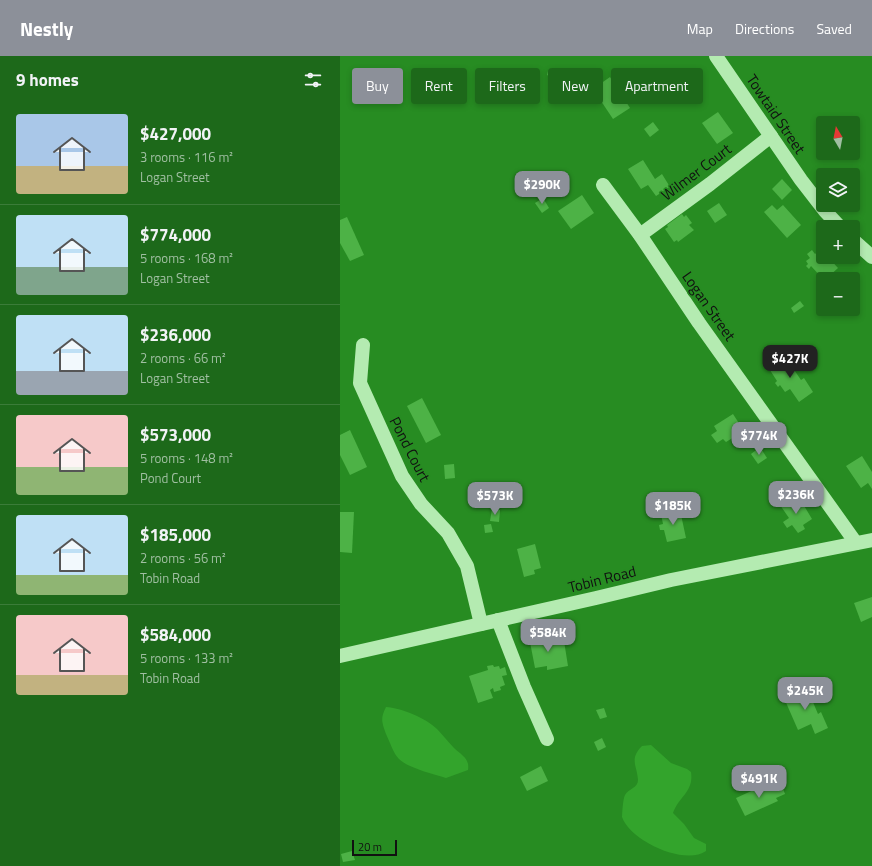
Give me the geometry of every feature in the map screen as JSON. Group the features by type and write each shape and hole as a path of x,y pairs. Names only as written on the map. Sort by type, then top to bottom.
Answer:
{"street":[{"name":"Towtaid Street","path":"716,56 808,191 834,220"},
{"name":"Wilmer Court","path":"640,235 710,184 771,136"},
{"name":"Logan Street","path":"603,185 640,235 699,323 856,543"},
{"path":"860,246 872,257"},
{"name":"Pond Court","path":"364,345 360,383 402,476 421,504 448,533 467,566 481,624"},
{"name":"Tobin Road","path":"340,656 671,580 872,540"},
{"path":"498,620 524,687 547,740"}],"green space":[{"path":"386,707 399,709 413,714 432,725 468,762 468,770 446,778 408,765 399,759 395,754 383,726 382,718"},
{"path":"651,745 671,763 691,772 691,779 688,789 673,813 684,824 694,838 706,844 706,851 697,855 685,855 659,849 636,835 627,826 622,817 625,795 638,783 635,762 636,755 642,746"}],"building":[{"path":"610,77 611,79 611,104 627,104 630,108 613,119 603,104 603,82"},
{"path":"718,112 733,133 717,144 702,123"},
{"path":"653,122 659,130 650,137 644,129"},
{"path":"643,160 655,179 662,174 670,187 656,196 648,185 641,189 628,169"},
{"path":"782,179 792,190 782,200 772,189"},
{"path":"582,195 594,213 571,229 558,211"},
{"path":"543,198 549,208 542,213 535,203"},
{"path":"719,203 727,215 715,223 707,211"},
{"path":"772,205 777,210 783,205 801,225 787,238 764,212"},
{"path":"682,214 684,217 686,215 692,223 689,225 694,230 678,242 677,240 674,242 665,229 668,227 667,225"},
{"path":"347,217 364,255 350,261 340,243 340,220"},
{"path":"812,250 815,254 816,253 816,264 834,264 838,268 834,272 817,272 811,266 809,269 806,266 808,264 806,261 810,258 807,254"},
{"path":"800,301 804,306 794,313 791,308"},
{"path":"784,355 801,380 804,378 813,392 799,402 790,389 785,392 780,385 778,387 775,383 777,381 768,367"},
{"path":"422,398 441,435 426,443 407,406"},
{"path":"733,414 744,431 726,442 723,439 717,443 711,435 717,431 714,426"},
{"path":"350,430 367,467 350,475 340,455 340,435"},
{"path":"760,447 767,458 758,464 751,454"},
{"path":"862,456 872,472 872,489 868,483 861,488 846,466"},
{"path":"454,464 455,478 445,479 444,465"},
{"path":"792,497 798,507 803,504 812,519 803,525 805,529 798,533 792,525 787,528 783,522 789,518 780,505"},
{"path":"492,509 500,510 499,522 490,521"},
{"path":"680,510 686,538 667,542 664,530 660,530 659,525 663,524 661,514"},
{"path":"340,512 354,512 352,553 340,552"},
{"path":"491,524 493,532 485,533 484,525"},
{"path":"535,544 541,568 534,570 535,574 524,577 517,549"},
{"path":"872,597 872,617 861,622 854,603"},
{"path":"547,634 548,642 552,641 552,643 564,641 568,666 547,670 547,666 535,668 529,637"},
{"path":"493,665 494,667 499,666 500,669 505,667 507,675 502,676 505,685 500,687 501,690 494,692 493,688 490,690 493,698 478,703 469,676 488,670 487,666"},
{"path":"807,688 818,714 821,712 828,728 815,734 811,724 798,730 784,698 794,693 793,691 797,689 798,691"},
{"path":"604,708 607,717 600,719 596,710"},
{"path":"602,738 606,747 598,751 594,742"},
{"path":"541,766 548,781 527,791 520,777"},
{"path":"769,783 772,791 782,786 785,794 776,798 778,801 745,816 736,798"},
{"path":"352,851 355,860 343,862 341,854"}]}
